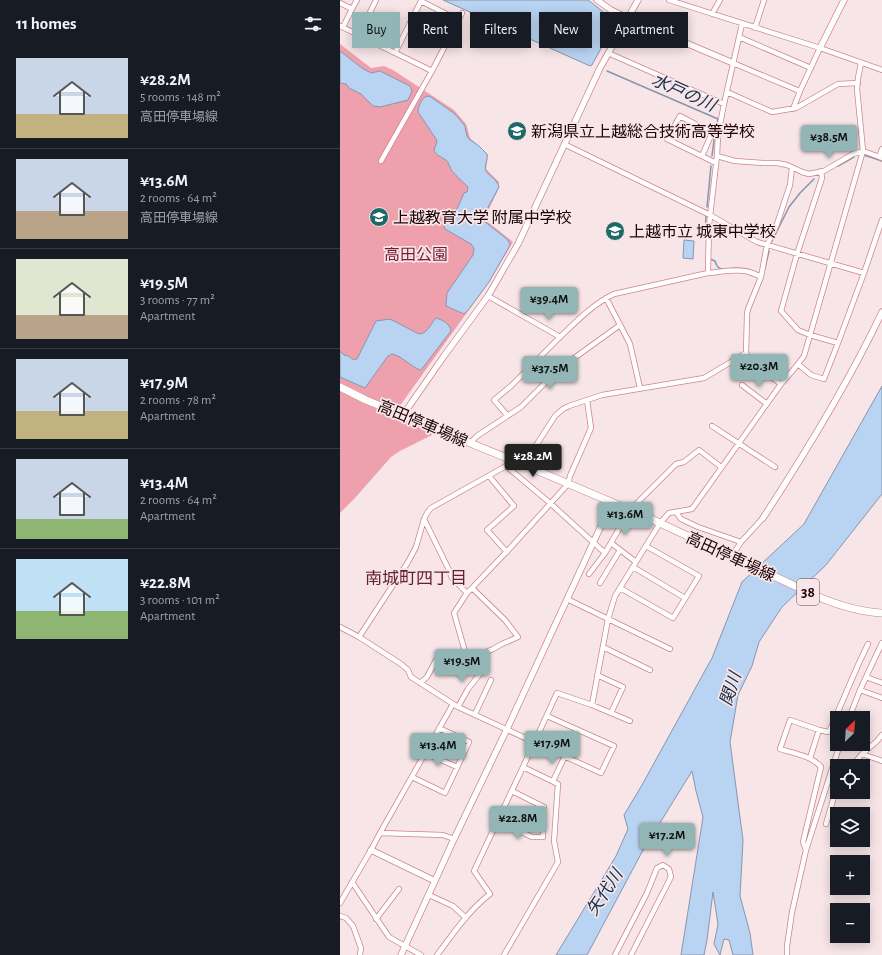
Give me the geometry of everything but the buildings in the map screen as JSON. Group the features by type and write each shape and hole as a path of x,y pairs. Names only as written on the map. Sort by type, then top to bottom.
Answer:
{"main road":[{"name":"高田停車場線","path":"340,387 366,400 514,460 612,502 832,602 861,611 882,613"}],"street":[{"path":"352,32 341,26 356,0"},
{"path":"370,12 376,0"},
{"path":"597,0 615,12"},
{"path":"631,12 638,0"},
{"path":"669,0 820,48 882,70"},
{"path":"712,14 720,0"},
{"path":"755,28 764,0"},
{"path":"793,109 820,48 844,0"},
{"path":"415,12 421,2 442,12"},
{"path":"340,3 352,8"},
{"path":"708,273 710,214 718,135 742,24"},
{"path":"395,53 408,26"},
{"path":"739,37 811,68"},
{"path":"688,43 800,91"},
{"path":"385,48 432,71"},
{"path":"382,161 444,48"},
{"path":"403,415 488,296 518,244 611,48"},
{"path":"608,53 724,104"},
{"path":"592,705 608,619 615,596 660,523 669,513 692,509 781,384 804,356 862,151 858,104 858,83 861,63"},
{"path":"727,92 772,112 796,108 838,84 858,83"},
{"path":"702,156 712,133 680,116 667,139 716,163"},
{"path":"564,144 710,214 757,242 864,274"},
{"path":"717,156 735,161 777,163 805,174 821,171 831,167 853,154 862,151 880,157 882,149"},
{"path":"781,384 750,361 746,353 747,314 761,277 767,245 777,224 790,185 792,168"},
{"path":"821,171 822,178 797,254 781,311 798,330 838,343"},
{"path":"798,364 811,375 824,379 864,274 882,220"},
{"path":"507,415 494,400 511,386 591,308 606,298 614,294 708,273 740,270 748,271 761,277"},
{"path":"488,296 560,337"},
{"path":"606,298 630,344 640,388"},
{"path":"735,558 741,542 763,518 794,471 830,411 882,312"},
{"path":"470,443 477,436 521,407 559,369 620,325"},
{"path":"359,637 408,562 416,547 424,519 431,508 531,451 558,413 569,406 602,395 704,378 746,353"},
{"path":"742,386 768,404"},
{"path":"468,662 454,613 467,593 507,552 568,484 591,428 588,400"},
{"path":"712,426 775,467"},
{"path":"589,574 605,553 630,510 676,464 684,462 699,450 721,468"},
{"path":"506,466 550,503 605,553"},
{"path":"489,476 514,506 486,530 507,552"},
{"path":"400,955 612,502"},
{"path":"676,512 681,519 698,527 741,542"},
{"path":"424,519 452,578 467,593"},
{"path":"611,543 636,562"},
{"path":"620,588 673,618 699,576 646,546"},
{"path":"600,583 620,550"},
{"path":"633,567 685,598"},
{"path":"420,683 427,677 436,660 456,671 477,656 518,637 505,620 472,588"},
{"path":"567,599 670,649"},
{"path":"340,626 401,664 408,670 411,677 458,707 601,773 614,746 547,716"},
{"path":"806,850 803,842 821,767 810,758 780,749 790,720 819,730 828,732 830,730 868,644"},
{"path":"852,711 882,644"},
{"path":"603,647 650,670"},
{"path":"458,707 468,690 483,670"},
{"path":"597,675 623,687 611,713"},
{"path":"866,677 882,683"},
{"path":"475,714 491,680"},
{"path":"860,690 882,698"},
{"path":"437,955 466,918 490,894 474,871 557,693 592,705 630,721"},
{"path":"340,903 453,704"},
{"path":"412,777 445,792 469,742 439,728"},
{"path":"810,758 819,730"},
{"path":"858,759 862,754 880,741 882,735"},
{"path":"787,955 792,912 806,850 838,751"},
{"path":"425,753 457,767"},
{"path":"862,754 882,761"},
{"path":"553,781 565,756"},
{"path":"504,955 558,862 554,841 558,784 523,767"},
{"path":"498,821 532,837 543,837 543,825 539,818 544,806 512,791"},
{"path":"826,824 833,799"},
{"path":"380,833 443,835 454,839"},
{"path":"371,850 435,881"},
{"path":"615,955 647,893 657,868 663,865 669,869 671,877 632,955"},
{"path":"352,882 389,937 421,955"},
{"path":"376,919 399,889"},
{"path":"429,895 453,906 466,918"},
{"path":"340,916 346,918 353,926 361,948 360,955"}],"green space":[{"name":"高田公園","path":"340,44 371,68 384,66 393,70 454,110 466,124 470,138 488,155 486,169 499,182 498,190 484,219 513,242 489,282 399,407 396,417 431,433 432,435 391,457 340,513"}],"water":[{"path":"443,0 588,0 603,12 600,12 600,48 601,48 590,66 550,48 592,48 592,12 539,12 539,43 531,40 531,12 470,12"},
{"path":"340,51 371,73 380,71 410,86 412,91 408,100 380,107 373,106 361,94 349,88 346,84 340,83"},
{"path":"427,96 431,97 455,114 465,126 469,139 487,154 485,167 486,171 497,182 499,187 485,213 484,221 507,239 510,244 489,282 464,314 446,306 447,293 473,255 474,248 471,244 444,227 458,207 464,193 467,192 468,187 452,171 446,160 437,155 434,150 437,142 436,139 418,112 423,98"},
{"path":"684,240 694,241 693,259 683,258"},
{"path":"436,318 446,323 451,331 421,370 392,354 388,356 365,388 340,377 340,351 352,359 357,359 376,321 390,319 419,334 422,334"},
{"path":"882,386 882,494 826,565 782,607 759,642 752,666 738,695 730,742 743,840 740,896 750,933 753,955 733,955 729,940 724,939 720,955 714,944 718,924 713,892 704,955 681,955 703,817 692,771 642,852 587,955 556,955 616,856 628,829 624,815 712,658 742,582 804,524"}],"waterway":[{"name":"水戸の川","path":"607,71 718,119 712,156"},
{"name":"水戸の川","path":"864,155 882,161"},
{"name":"水戸の川","path":"838,166 854,157"},
{"name":"水戸の川","path":"707,207 711,166"},
{"name":"水戸の川","path":"772,241 789,207 814,179"},
{"name":"水戸の川","path":"705,237 706,216"},
{"name":"水戸の川","path":"765,268 769,251"},
{"name":"水戸の川","path":"710,259 715,261 719,268 725,269"}],"place":[{"name":"新潟県立上越総合技術高等学校","path":"517,131"},
{"name":"上越教育大学 附属中学校","path":"379,217"},
{"name":"上越市立 城東中学校","path":"615,231"}],"district":[{"name":"南城町四丁目","path":"416,578"}],"water label":[{"name":"関川","path":"730,689"},
{"name":"矢代川","path":"604,892"}]}
